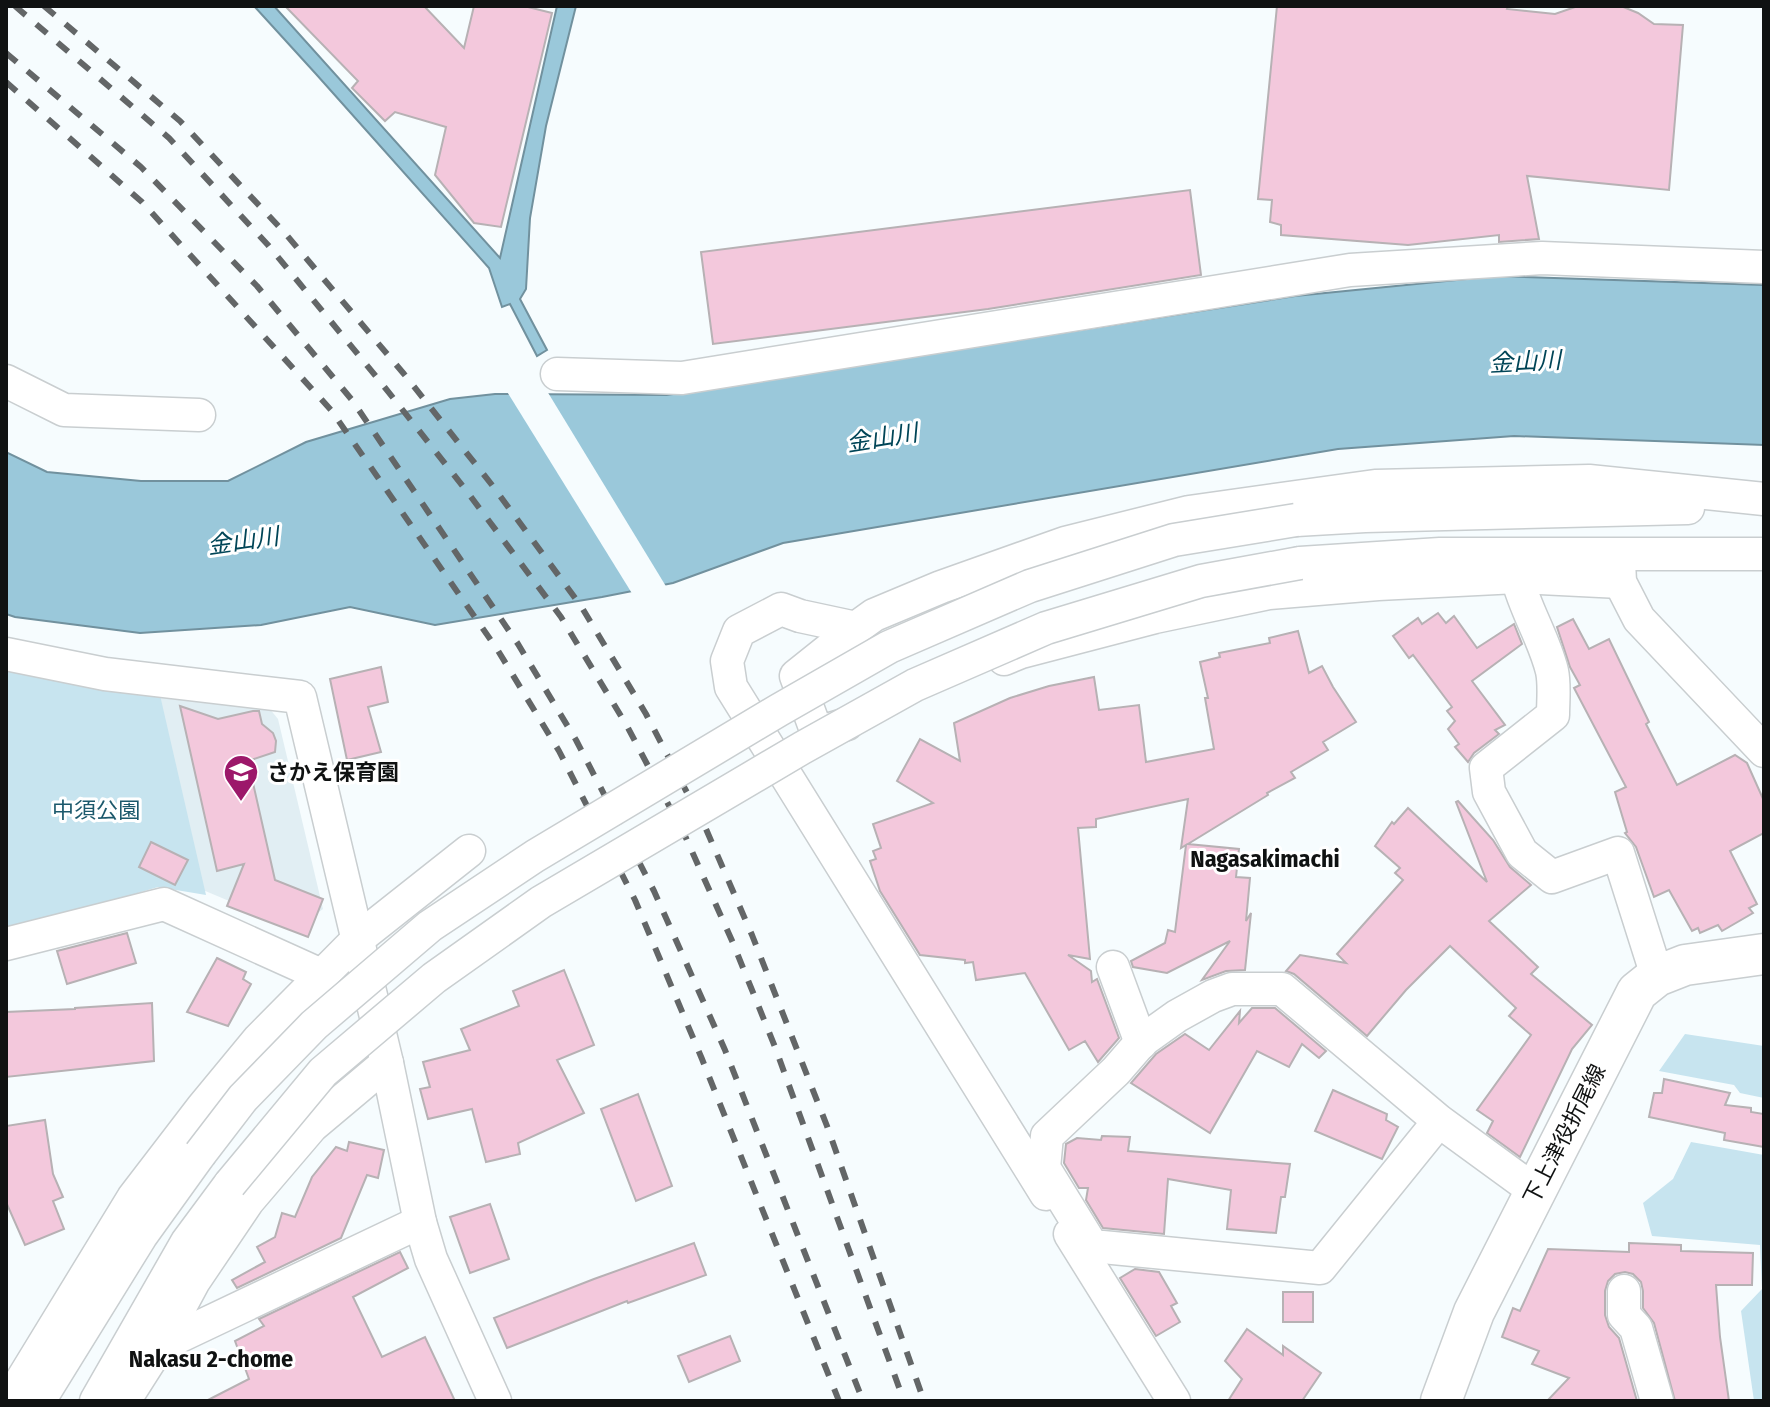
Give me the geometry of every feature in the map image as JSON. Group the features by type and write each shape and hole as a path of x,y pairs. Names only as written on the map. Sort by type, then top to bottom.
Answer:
{"main road":[{"name":"下上津役折尾線","path":"1441,1401 1474,1312 1637,992 1657,976 1685,965 1764,954"}],"street":[{"path":"557,374 682,378 1350,270 1542,258 1764,267"},
{"path":"6,381 64,410 199,415"},
{"path":"1764,499 1589,481 1375,486 1189,512 1065,543 941,587 874,615 796,676 817,733 908,707 963,677 1021,652 1155,617 1269,593 1517,577 1764,554"},
{"path":"39,1401 141,1236 200,1154 243,1098 314,1025 430,926 535,856 889,647 1030,586 1174,540 1296,520 1764,507"},
{"path":"96,1401 187,1242 230,1184 323,1072 434,978 541,902 915,685 1046,628 1201,581 1300,563 1440,554 1619,568"},
{"path":"1619,568 1639,619 1763,749"},
{"path":"1517,577 1522,598 1546,651 1553,675 1553,715 1486,768 1489,792 1522,853 1552,877 1618,853 1657,976"},
{"path":"856,628 781,609 739,631 727,661 731,687 1174,1401"},
{"path":"6,654 105,674 300,697 359,938 420,1222 431,1259 495,1401"},
{"path":"9,1401 133,1198 240,1062 359,938 469,851"},
{"path":"6,944 164,904 321,975"},
{"path":"1113,967 1141,1043"},
{"path":"1439,1121 1320,1268 1092,1246 1044,1168 1047,1136 1141,1043 1177,1016 1213,996 1232,989 1282,989 1439,1121 1535,1191"},
{"path":"124,1401 159,1346 194,1281 248,1201 312,1126 387,1063"},
{"path":"159,1346 420,1222"},
{"path":"1624,1291 1624,1315 1636,1328 1657,1401"}],"shaded area":[{"path":"151,681 252,687 278,719 323,909 296,929 191,885"}],"green space":[{"name":"中須公園","path":"6,667 160,695 206,895 158,887 6,932"},
{"path":"1685,1034 1764,1046 1764,1098 1740,1093 1734,1085 1659,1071"},
{"path":"1691,1142 1764,1155 1764,1401 1754,1401 1741,1311 1762,1289 1760,1245 1652,1236 1643,1203 1673,1179"}],"water":[{"path":"254,6 274,6 500,258 557,6 576,6 546,126 530,218 526,289 520,299 547,350 537,356 510,304 502,307 489,268"},
{"name":"金山川","path":"1497,276 1764,285 1764,445 1514,436 1338,449 783,543 673,583 435,625 350,607 261,625 140,633 6,614 6,452 47,472 141,481 228,481 306,442 450,399 495,394 667,395 1295,296"}],"pier":[{"path":"506,390 547,391 667,588 633,595"}],"building":[{"path":"285,6 424,6 464,48 474,6 524,6 552,13 501,227 474,223 435,175 446,127 395,112 385,121 352,88 358,81"},
{"path":"1277,6 1508,6 1507,9 1555,14 1578,6 1621,6 1654,24 1683,25 1669,190 1527,176 1539,239 1499,242 1499,235 1408,245 1281,235 1281,225 1270,222 1272,200 1258,199"},
{"path":"1190,190 1201,275 988,309 713,344 701,252"},
{"path":"1438,613 1446,623 1454,616 1477,648 1514,624 1522,644 1472,681 1505,725 1495,730 1499,734 1474,753 1468,762 1455,747 1459,744 1448,729 1455,721 1447,711 1452,707 1413,655 1409,658 1393,636 1418,618 1422,624"},
{"path":"1573,619 1589,649 1609,639 1677,785 1735,755 1747,763 1764,801 1764,833 1730,851 1757,904 1749,908 1753,913 1722,931 1718,925 1700,933 1698,928 1692,931 1669,890 1654,897 1636,847 1625,833 1615,792 1626,787 1574,688 1580,685 1570,667 1557,627"},
{"path":"1298,631 1309,673 1322,666 1356,722 1323,742 1328,750 1291,772 1295,778 1188,844 1239,849 1236,877 1250,878 1246,921 1251,913 1245,970 1226,971 1202,980 1230,941 1167,973 1133,967 1131,961 1165,943 1168,930 1175,932 1186,845 1181,848 1188,799 1096,819 1096,827 1078,828 1090,959 1068,955 1091,971 1092,982 1097,979 1119,1038 1098,1062 1085,1041 1069,1050 1025,973 976,980 973,962 920,955 880,891 870,861 876,859 873,851 881,848 873,824 933,803 897,781 920,739 960,761 954,723 1010,698 1094,677 1099,710 1139,705 1146,762 1214,749 1200,662 1220,657 1219,653 1270,643 1269,638"},
{"path":"381,667 388,702 368,707 381,752 347,760 330,679"},
{"path":"180,706 218,719 259,711 262,724 273,733 275,752 248,761 275,880 323,899 308,937 227,906 244,864 217,871"},
{"path":"1458,801 1493,840 1510,867 1531,885 1489,921 1538,967 1531,974 1592,1025 1572,1049 1520,1157 1487,1133 1493,1121 1477,1110 1531,1035 1509,1016 1516,1008 1450,946 1406,990 1367,1036 1294,974 1286,971 1300,955 1346,963 1337,954 1403,880 1395,873 1400,868 1375,846 1392,822 1394,824 1408,808 1487,882"},
{"path":"151,842 188,860 175,885 139,867"},
{"path":"127,933 136,963 67,984 57,951"},
{"path":"217,958 246,972 243,979 251,984 228,1026 187,1012"},
{"path":"564,970 594,1045 557,1060 584,1113 518,1143 520,1154 486,1162 472,1109 428,1119 420,1089 430,1087 423,1062 470,1050 461,1029 519,1006 513,991"},
{"path":"152,1003 154,1061 6,1077 6,1012"},
{"path":"1252,1008 1275,1008 1326,1051 1319,1058 1302,1044 1289,1067 1257,1051 1210,1133 1131,1083 1156,1054 1185,1034 1209,1050 1240,1011 1239,1023"},
{"path":"1664,1079 1730,1093 1725,1105 1751,1108 1751,1112 1764,1114 1764,1147 1724,1140 1725,1133 1649,1117 1654,1093 1662,1093"},
{"path":"1333,1090 1387,1114 1386,1120 1398,1127 1382,1159 1315,1131"},
{"path":"638,1094 672,1186 636,1201 601,1109"},
{"path":"45,1120 53,1174 63,1197 53,1201 64,1229 25,1245 6,1202 6,1126"},
{"path":"1102,1136 1130,1137 1128,1151 1290,1164 1276,1233 1227,1229 1231,1190 1168,1179 1164,1234 1103,1228 1086,1200 1088,1188 1079,1188 1064,1163 1066,1144 1077,1138 1101,1140"},
{"path":"349,1142 384,1150 378,1178 367,1175 341,1238 237,1288 232,1280 265,1262 257,1247 275,1237 282,1213 295,1217 312,1177 336,1147 347,1151"},
{"path":"490,1204 509,1259 470,1273 450,1217"},
{"path":"694,1243 706,1275 627,1301 507,1348 494,1318"},
{"path":"1629,1243 1681,1245 1681,1251 1753,1253 1752,1285 1716,1285 1729,1401 1675,1401 1654,1323 1643,1308 1641,1282 1633,1274 1615,1274 1608,1281 1605,1315 1609,1327 1619,1338 1637,1401 1547,1401 1569,1378 1532,1364 1539,1351 1502,1337 1513,1308 1520,1311 1548,1249 1629,1252"},
{"path":"400,1252 408,1268 353,1297 382,1357 425,1337 455,1401 206,1401 249,1379 235,1341 264,1326 259,1319"},
{"path":"1135,1269 1159,1272 1177,1303 1171,1306 1180,1322 1156,1336 1120,1278"},
{"path":"1283,1292 1313,1292 1313,1322 1283,1322"},
{"path":"1247,1329 1283,1355 1283,1346 1321,1373 1302,1401 1228,1401 1242,1379 1225,1361"},
{"path":"730,1336 740,1361 689,1382 678,1356"}],"railway":[{"path":"15,6 169,138 268,245 465,489 561,617 627,726 686,838 733,943 775,1047 904,1401"},
{"path":"44,6 180,121 284,232 404,374 492,485 581,606 646,714 706,829 752,935 827,1126 924,1401"},
{"path":"6,53 141,167 257,286 352,400 518,644 576,740 654,891 725,1050 863,1401"},
{"path":"6,82 142,202 331,410 497,649 559,751 635,900 839,1401"}],"place":[{"name":"さかえ保育園","path":"241,803"}],"district":[{"name":"Nagasakimachi","path":"1265,859"},
{"name":"Nakasu 2-chome","path":"211,1359"}]}
